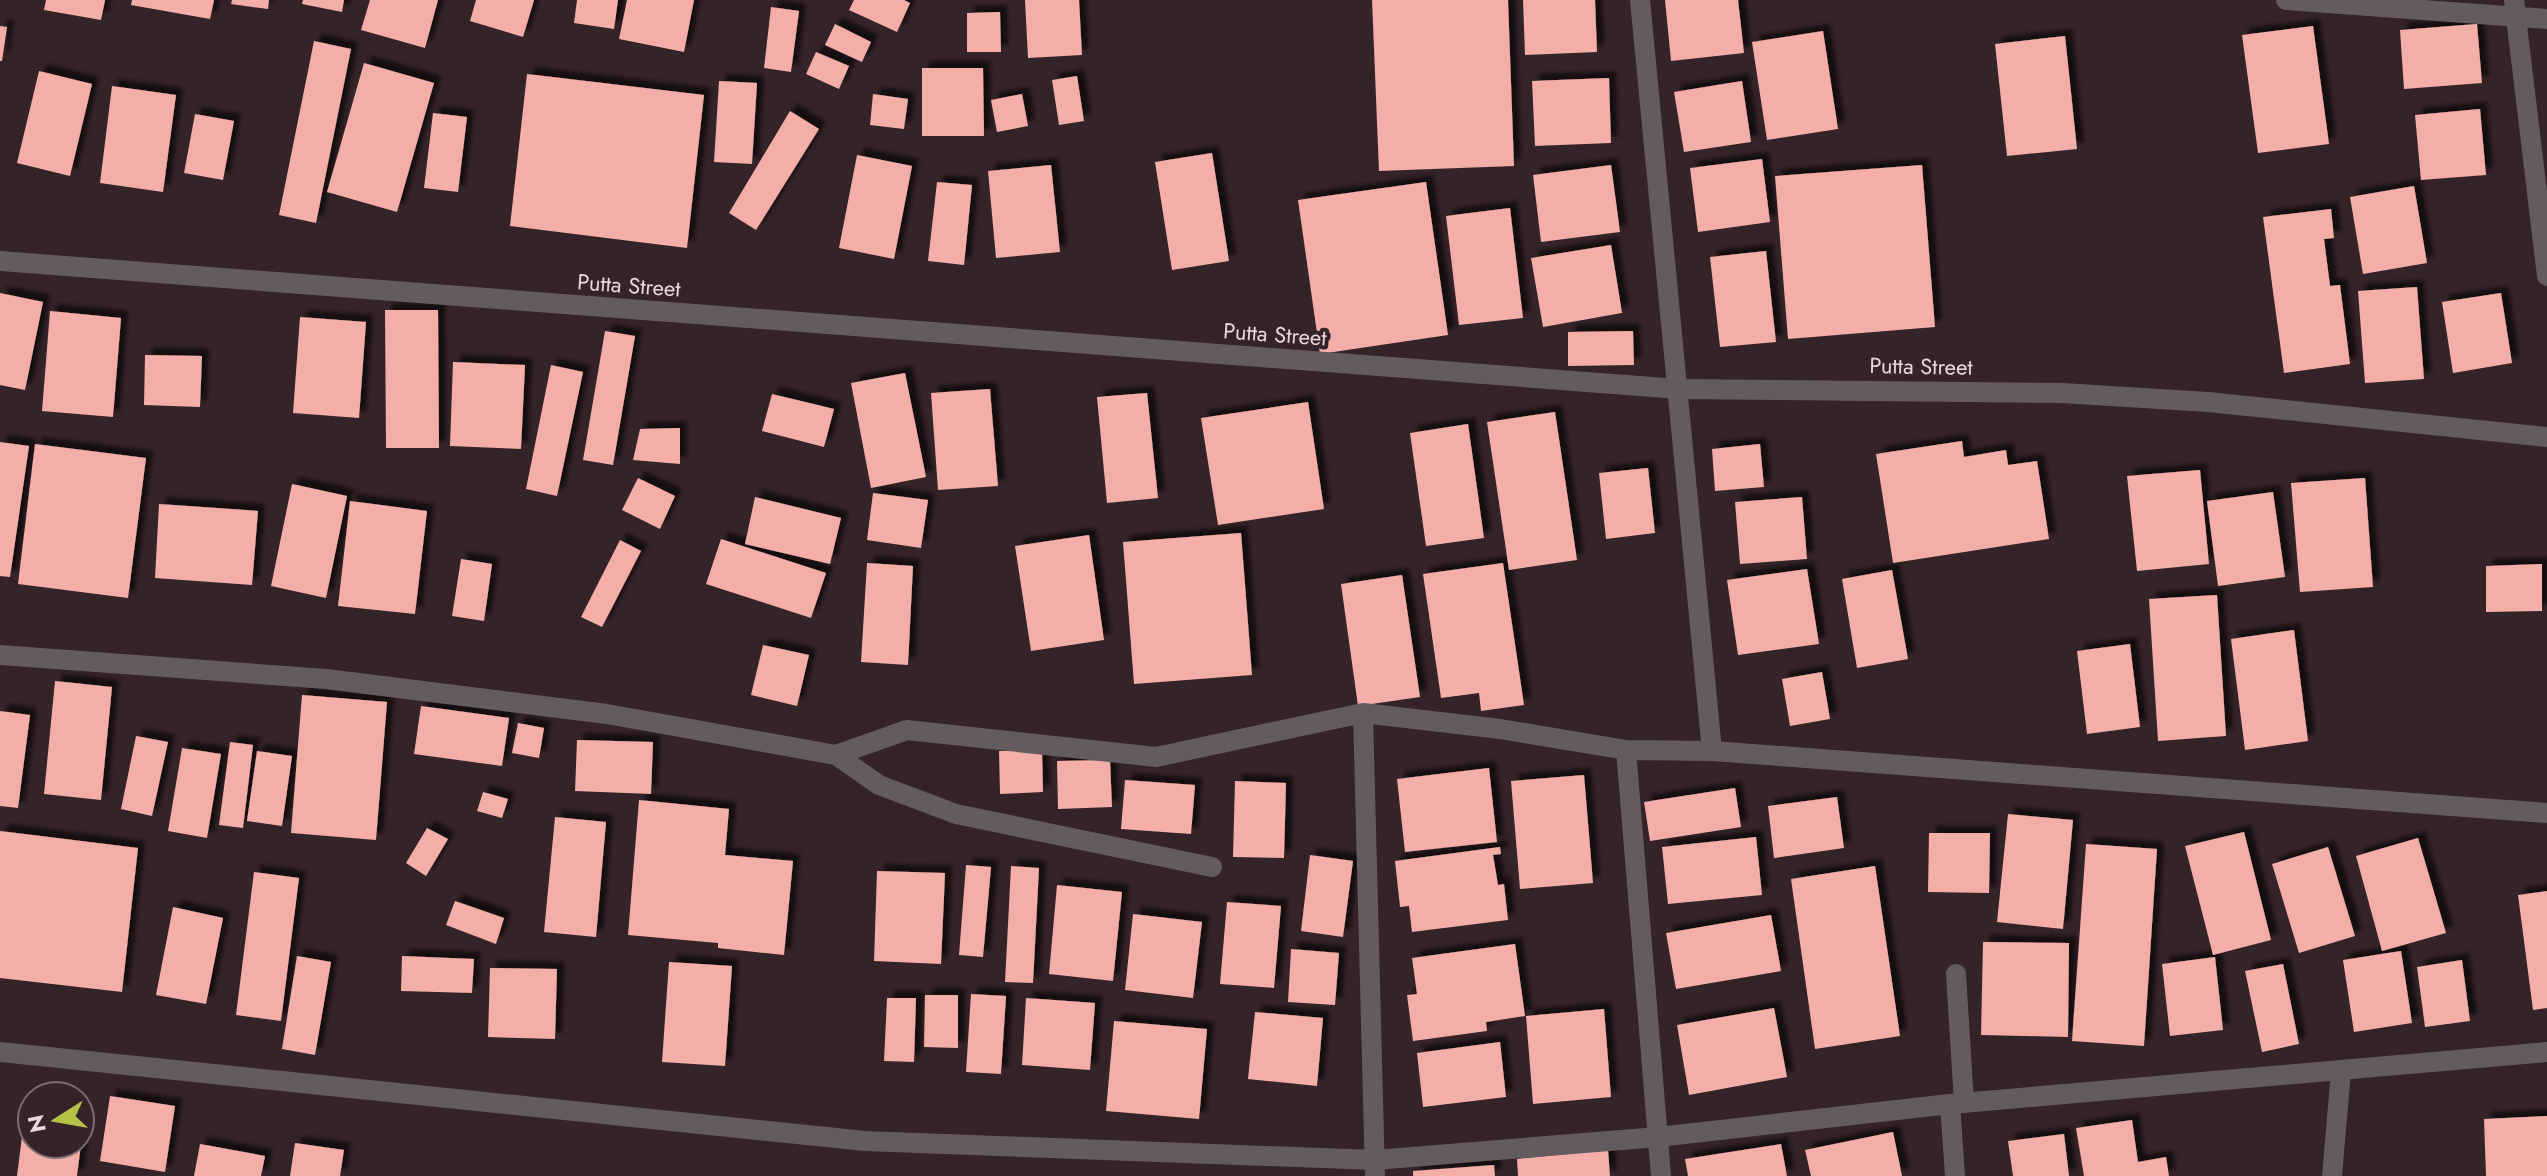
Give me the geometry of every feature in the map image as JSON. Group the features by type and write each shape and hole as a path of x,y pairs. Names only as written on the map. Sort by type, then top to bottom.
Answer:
{"street":[{"path":"1640,0 1712,751"},
{"path":"2286,0 2515,8 2547,19"},
{"path":"2515,8 2547,276"},
{"name":"Putta Street","path":"0,261 1679,389 2062,393 2208,402 2547,437"},
{"path":"0,655 326,679 607,714 836,755 879,785 956,814 1212,867"},
{"path":"836,755 907,730 1156,757 1363,713 1626,750 1712,751 2547,813"},
{"path":"1363,713 1375,1168"},
{"path":"1626,750 1661,1176"},
{"path":"1955,1176 1956,974"},
{"path":"0,1052 865,1141 1375,1168 1957,1103 2547,1052"},
{"path":"2332,1176 2341,1071"}],"building":[{"path":"46,0 105,0 101,20 44,10"},
{"path":"132,0 214,0 210,19 131,5"},
{"path":"232,0 269,0 268,9 231,4"},
{"path":"303,0 344,0 342,12 302,4"},
{"path":"370,0 438,0 425,48 361,30"},
{"path":"476,0 534,0 523,37 470,21"},
{"path":"577,0 618,0 614,29 574,23"},
{"path":"627,0 694,0 684,52 619,39"},
{"path":"854,0 904,0 910,3 897,32 849,10"},
{"path":"1025,0 1079,0 1082,55 1028,58"},
{"path":"1372,0 1508,0 1514,166 1379,171"},
{"path":"1523,0 1595,0 1597,52 1525,55"},
{"path":"1665,0 1738,0 1744,53 1671,61"},
{"path":"771,7 799,11 791,72 764,68"},
{"path":"1000,12 1001,52 967,52 967,13"},
{"path":"835,24 871,42 862,62 825,45"},
{"path":"2477,24 2482,83 2404,89 2400,30"},
{"path":"0,26 7,27 2,61 0,61"},
{"path":"2313,26 2329,144 2258,153 2242,35"},
{"path":"1823,31 1838,129 1767,140 1752,42"},
{"path":"2065,36 2077,149 2007,156 1995,44"},
{"path":"314,41 351,49 316,223 279,215"},
{"path":"816,52 849,66 839,89 806,74"},
{"path":"364,63 434,83 397,212 327,192"},
{"path":"922,68 983,68 984,136 922,136"},
{"path":"39,71 92,84 70,176 17,163"},
{"path":"527,74 704,95 687,248 510,226"},
{"path":"1077,76 1084,121 1059,125 1052,80"},
{"path":"1609,78 1611,143 1535,146 1532,81"},
{"path":"719,81 757,83 752,164 714,162"},
{"path":"1742,81 1751,142 1684,152 1674,92"},
{"path":"112,86 176,95 163,192 100,183"},
{"path":"873,94 908,99 904,129 870,125"},
{"path":"1022,94 1028,126 997,132 991,100"},
{"path":"2480,109 2486,175 2421,180 2415,115"},
{"path":"790,111 819,129 756,230 729,213"},
{"path":"433,113 467,117 458,192 424,188"},
{"path":"195,114 234,121 223,180 184,173"},
{"path":"1212,153 1229,261 1172,270 1155,162"},
{"path":"857,155 912,166 894,259 839,248"},
{"path":"1762,159 1770,222 1698,232 1690,168"},
{"path":"1051,165 1060,252 996,258 988,171"},
{"path":"1611,165 1620,232 1541,242 1533,175"},
{"path":"1922,165 1935,327 1788,339 1775,176"},
{"path":"937,182 972,185 964,265 928,261"},
{"path":"1426,182 1448,335 1320,354 1298,200"},
{"path":"2414,186 2427,263 2363,274 2350,197"},
{"path":"1510,208 1523,318 1459,325 1446,216"},
{"path":"2331,209 2334,238 2324,239 2330,286 2340,285 2350,364 2284,373 2263,217"},
{"path":"1611,245 1622,313 1543,327 1531,258"},
{"path":"1766,251 1776,342 1720,347 1710,257"},
{"path":"2417,287 2424,379 2365,383 2358,291"},
{"path":"0,293 43,302 25,390 0,385"},
{"path":"2501,293 2512,363 2453,373 2442,302"},
{"path":"385,310 438,310 439,448 386,448"},
{"path":"50,311 121,318 113,417 42,411"},
{"path":"300,317 366,322 359,418 293,413"},
{"path":"605,331 635,336 613,465 583,460"},
{"path":"1633,331 1634,365 1568,366 1568,332"},
{"path":"145,355 202,356 200,407 144,405"},
{"path":"453,362 525,365 521,449 450,446"},
{"path":"551,365 583,372 557,496 526,489"},
{"path":"905,373 926,477 871,488 851,383"},
{"path":"990,389 998,486 938,490 931,393"},
{"path":"1147,393 1158,498 1107,503 1097,397"},
{"path":"772,394 834,409 824,447 762,431"},
{"path":"1308,402 1324,509 1218,525 1201,418"},
{"path":"1555,412 1577,560 1509,570 1487,422"},
{"path":"1468,424 1484,538 1426,546 1410,433"},
{"path":"680,428 680,464 633,460 640,429"},
{"path":"1962,441 1964,457 2006,450 2008,465 2037,461 2049,539 1893,563 1876,454"},
{"path":"0,442 29,446 10,577 0,576"},
{"path":"35,444 146,458 128,598 18,584"},
{"path":"1760,444 1764,487 1715,491 1712,449"},
{"path":"1648,468 1655,533 1606,539 1599,473"},
{"path":"2200,470 2209,564 2137,571 2127,476"},
{"path":"638,478 675,496 660,529 622,510"},
{"path":"2365,478 2373,587 2300,592 2291,483"},
{"path":"292,484 347,496 326,598 271,586"},
{"path":"2273,492 2285,577 2218,586 2207,501"},
{"path":"873,493 928,500 921,548 867,540"},
{"path":"755,497 841,518 830,564 745,544"},
{"path":"1802,497 1807,559 1740,564 1735,502"},
{"path":"350,501 427,511 415,614 338,606"},
{"path":"159,504 258,511 252,585 155,578"},
{"path":"1241,533 1252,675 1134,684 1123,542"},
{"path":"1089,535 1104,640 1031,651 1015,546"},
{"path":"721,539 826,573 811,618 706,584"},
{"path":"620,540 641,551 602,627 581,617"},
{"path":"461,559 492,564 484,621 452,616"},
{"path":"867,563 913,566 908,665 861,662"},
{"path":"1503,563 1524,705 1481,711 1479,693 1441,698 1423,574"},
{"path":"2542,564 2542,611 2486,612 2486,566"},
{"path":"1807,569 1819,644 1738,655 1727,580"},
{"path":"1892,570 1908,659 1857,668 1842,579"},
{"path":"1402,575 1420,697 1358,706 1341,584"},
{"path":"2217,595 2226,736 2158,741 2149,599"},
{"path":"2294,630 2308,741 2245,750 2231,639"},
{"path":"2130,644 2140,727 2087,734 2077,651"},
{"path":"763,645 809,655 797,706 751,695"},
{"path":"1822,672 1830,719 1790,726 1782,679"},
{"path":"55,681 112,687 101,800 44,794"},
{"path":"302,695 387,702 376,840 291,833"},
{"path":"421,706 509,718 502,766 414,754"},
{"path":"0,711 30,715 18,808 0,806"},
{"path":"518,723 544,728 539,758 512,753"},
{"path":"136,736 168,742 152,816 121,809"},
{"path":"577,740 653,742 651,794 575,791"},
{"path":"230,742 253,745 243,828 219,825"},
{"path":"182,748 221,754 207,838 168,831"},
{"path":"1042,750 1043,792 1000,794 999,751"},
{"path":"257,751 292,756 282,826 247,821"},
{"path":"1110,760 1112,807 1058,809 1057,761"},
{"path":"1489,768 1497,842 1405,852 1397,779"},
{"path":"1584,775 1593,883 1520,889 1511,781"},
{"path":"1125,780 1195,785 1191,834 1121,829"},
{"path":"1235,781 1286,783 1284,858 1233,857"},
{"path":"1735,788 1741,827 1650,841 1644,802"},
{"path":"483,792 508,799 502,818 477,811"},
{"path":"1837,797 1844,848 1774,858 1768,806"},
{"path":"639,800 729,809 725,855 793,861 784,955 718,948 718,943 628,935"},
{"path":"2008,814 2073,820 2063,929 1997,922"},
{"path":"555,817 606,822 596,937 544,932"},
{"path":"427,828 448,839 426,876 406,863"},
{"path":"0,831 138,848 122,992 0,978"},
{"path":"2244,832 2271,940 2213,955 2185,846"},
{"path":"1929,833 1990,833 1989,893 1928,892"},
{"path":"1756,837 1762,895 1668,904 1662,847"},
{"path":"2418,838 2446,933 2382,951 2356,856"},
{"path":"2086,844 2157,849 2144,1046 2072,1041"},
{"path":"1500,847 1501,854 1493,855 1498,885 1504,884 1508,920 1412,932 1409,906 1400,907 1395,861"},
{"path":"2328,847 2355,936 2299,953 2272,864"},
{"path":"1310,855 1353,861 1343,937 1301,931"},
{"path":"966,865 991,867 983,957 959,955"},
{"path":"1011,866 1039,868 1033,983 1005,982"},
{"path":"1875,866 1900,1036 1815,1049 1791,879"},
{"path":"877,871 945,873 941,964 874,961"},
{"path":"254,872 299,878 281,1021 236,1015"},
{"path":"1057,885 1122,892 1113,981 1049,974"},
{"path":"2547,891 2547,1008 2533,1010 2518,895"},
{"path":"455,901 504,918 496,944 446,925"},
{"path":"1227,902 1281,906 1274,988 1220,984"},
{"path":"173,907 223,918 206,1004 156,995"},
{"path":"1133,914 1202,922 1193,998 1125,990"},
{"path":"1771,915 1781,971 1676,989 1666,933"},
{"path":"1983,942 2069,943 2068,1037 1981,1035"},
{"path":"1515,944 1525,1016 1486,1022 1487,1031 1413,1041 1407,995 1417,994 1412,958"},
{"path":"1291,949 1339,953 1335,1005 1288,1002"},
{"path":"2401,951 2412,1023 2354,1032 2343,960"},
{"path":"297,956 331,962 315,1055 282,1049"},
{"path":"402,956 474,959 472,993 401,991"},
{"path":"2215,957 2223,1030 2170,1036 2162,964"},
{"path":"2462,960 2470,1021 2425,1027 2417,967"},
{"path":"669,962 732,966 725,1066 662,1062"},
{"path":"2283,964 2299,1044 2262,1052 2245,971"},
{"path":"490,968 557,969 555,1039 488,1037"},
{"path":"971,994 1006,996 1001,1074 966,1072"},
{"path":"925,995 958,995 958,1048 924,1047"},
{"path":"887,998 916,998 914,1062 884,1061"},
{"path":"1026,998 1095,1003 1090,1070 1022,1065"},
{"path":"1774,1008 1787,1077 1689,1095 1677,1025"},
{"path":"1604,1009 1611,1097 1533,1104 1526,1016"},
{"path":"1255,1012 1323,1018 1317,1086 1248,1079"},
{"path":"1114,1021 1207,1029 1199,1119 1106,1111"},
{"path":"1500,1042 1506,1097 1423,1107 1417,1053"},
{"path":"110,1096 175,1106 165,1172 100,1161"},
{"path":"2547,1116 2547,1176 2486,1176 2484,1119"},
{"path":"2132,1120 2138,1162 2166,1157 2169,1176 2084,1176 2076,1128"},
{"path":"1893,1132 1902,1176 1811,1176 1805,1150"},
{"path":"2064,1134 2069,1176 2013,1176 2008,1141"},
{"path":"295,1143 344,1150 340,1176 290,1176"},
{"path":"200,1144 265,1156 261,1176 194,1176"},
{"path":"1781,1144 1787,1176 1688,1176 1685,1159"},
{"path":"1608,1150 1610,1176 1518,1176 1517,1159"},
{"path":"19,1160 79,1160 77,1176 17,1176"},
{"path":"1494,1165 1495,1176 1413,1176 1413,1171"}]}
